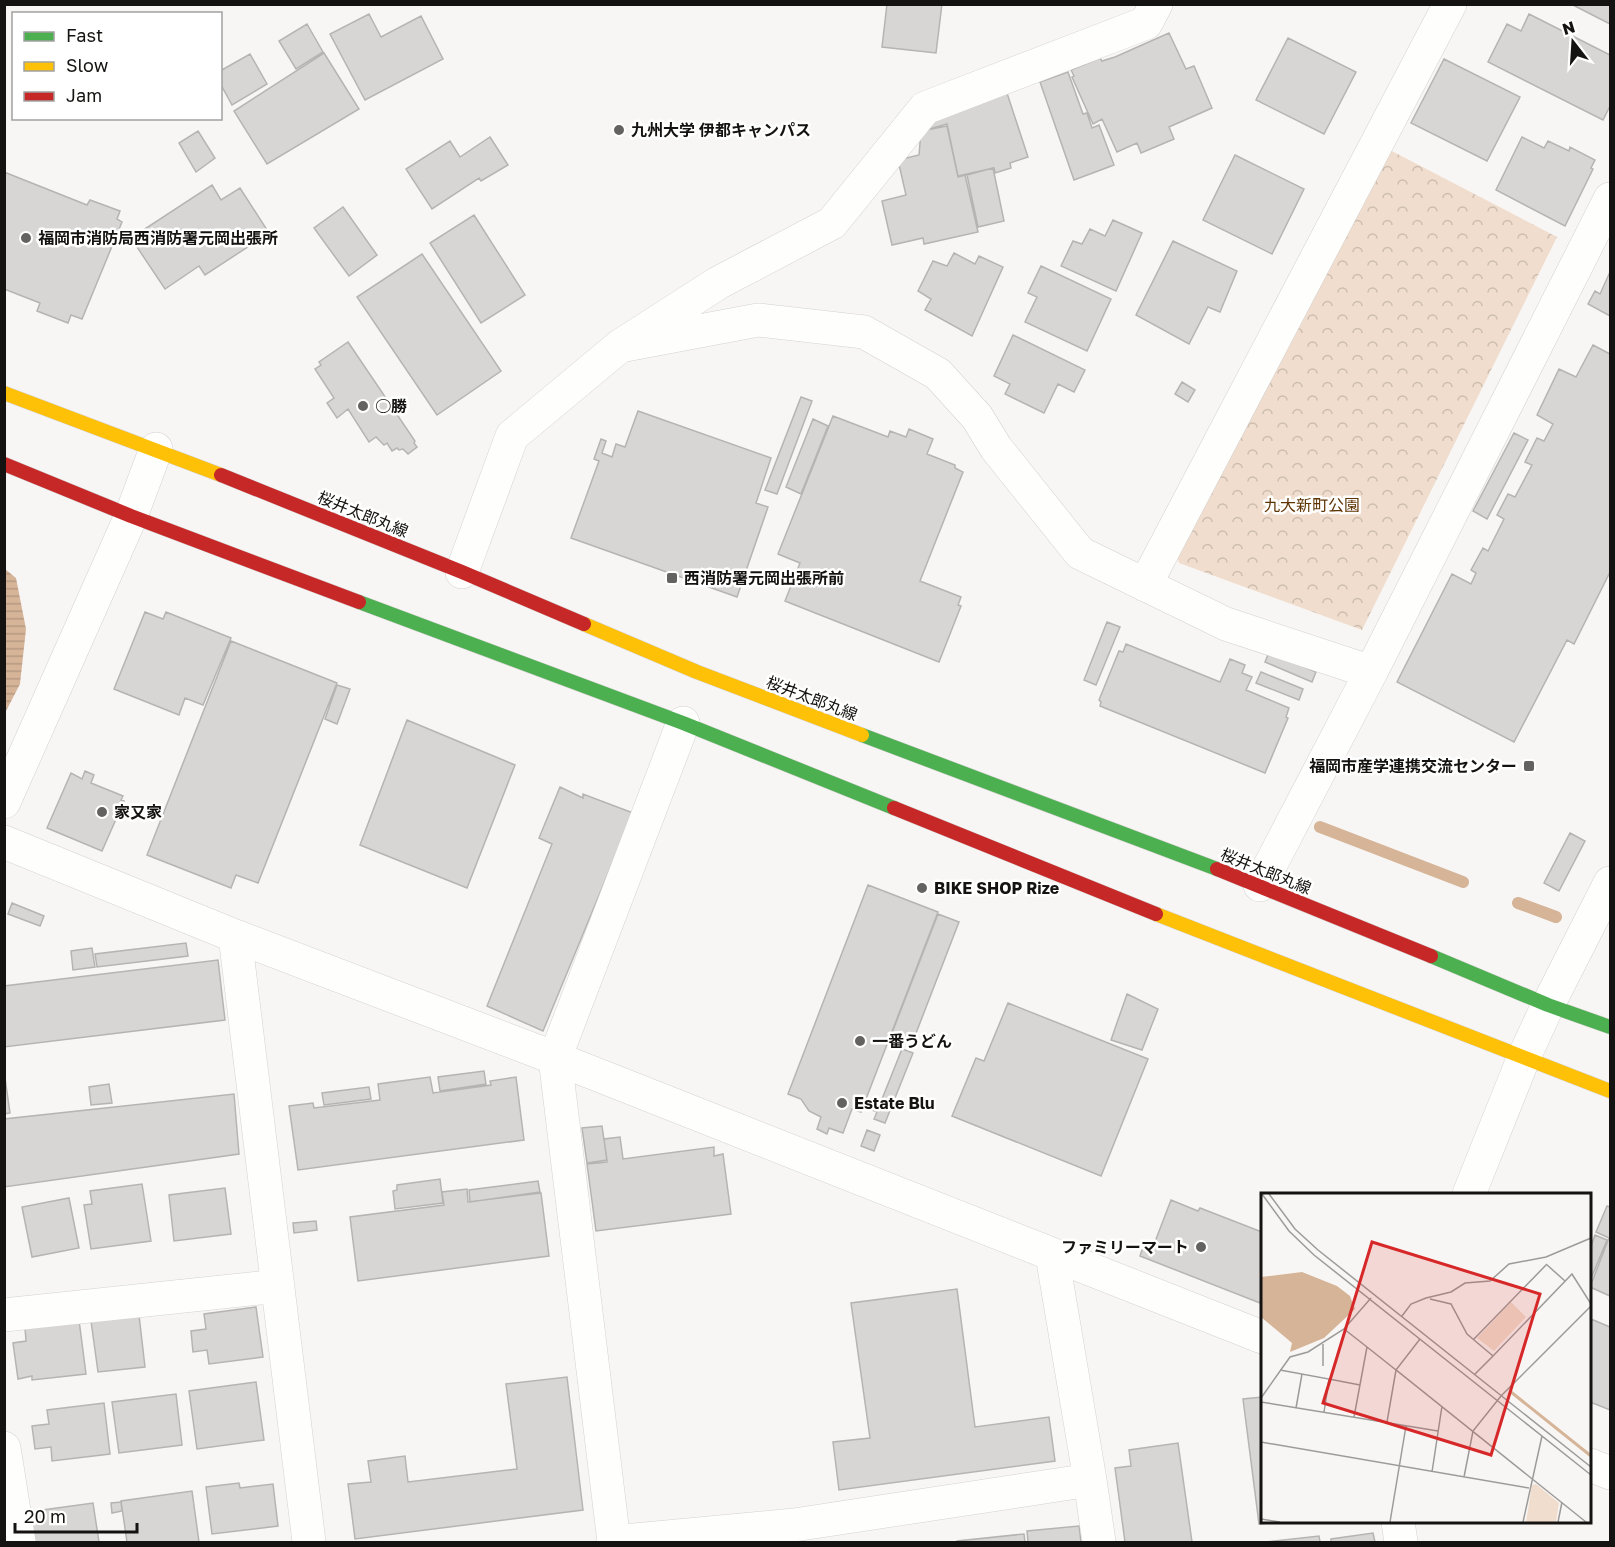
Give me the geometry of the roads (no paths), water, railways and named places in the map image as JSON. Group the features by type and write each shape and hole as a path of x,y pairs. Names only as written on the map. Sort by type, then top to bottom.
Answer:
{"main road":[{"name":"桜井太郎丸線","path":"4,393 156,449 462,572 697,672 1260,885 1548,1005 1611,1027"},
{"path":"4,464 132,516 684,723 1243,949 1611,1091"}],"street":[{"path":"462,572 512,436 620,346 718,283 832,223 925,108 1146,23 1156,4"},
{"path":"1145,585 1450,4"},
{"path":"1260,885 1611,199"},
{"path":"620,346 758,320 864,333 938,374 977,417 996,448 1080,553 1226,624 1371,672"},
{"path":"4,802 132,516 156,449"},
{"path":"684,723 555,1058 614,1542 795,1534 1090,1480"},
{"path":"4,842 235,936 555,1058 1261,1336"},
{"path":"1469,1193 1548,1005 1611,884"},
{"path":"235,936 309,1542"},
{"path":"1052,1255 1099,1542"},
{"path":"4,1315 278,1286"},
{"path":"4,1448 19,1542"},
{"path":"1591,1465 1611,1473"},
{"path":"1398,1523 1401,1542"}],"waterway":[{"path":"1320,827 1463,882"},
{"path":"1518,903 1556,917"}],"place":[{"name":"九州大学 伊都キャンパス","path":"619,130"},
{"name":"福岡市消防局西消防署元岡出張所","path":"26,238"},
{"name":"○勝","path":"363,406"},
{"name":"西消防署元岡出張所前","path":"672,578"},
{"name":"福岡市産学連携交流センター","path":"1529,766"},
{"name":"家又家","path":"102,812"},
{"name":"BIKE SHOP Rize","path":"922,888"},
{"name":"一番うどん","path":"860,1041"},
{"name":"Estate Blu","path":"842,1103"},
{"name":"ファミリーマート","path":"1201,1247"}],"park label":[{"name":"九大新町公園","path":"1312,505"}]}
